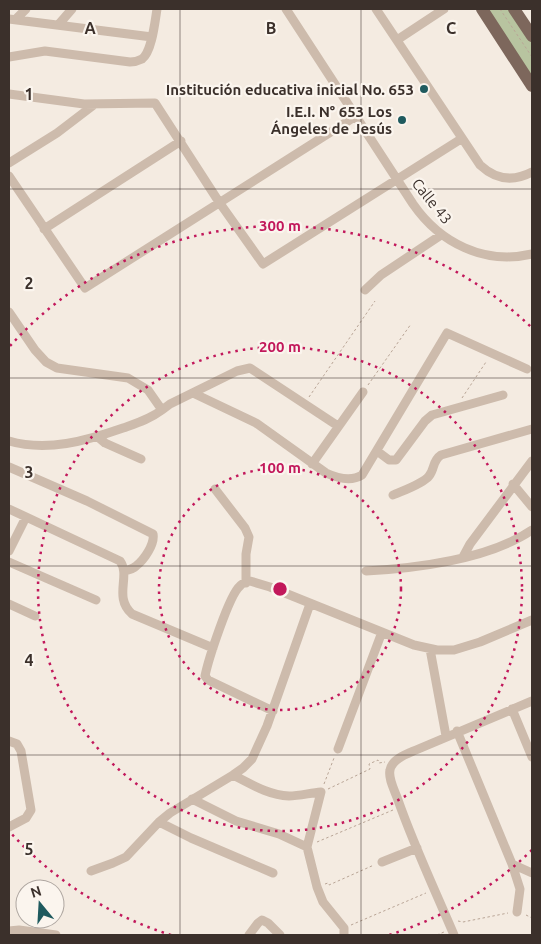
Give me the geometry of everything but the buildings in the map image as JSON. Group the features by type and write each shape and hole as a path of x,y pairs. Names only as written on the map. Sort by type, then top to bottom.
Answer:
{"main road":[{"path":"482,9 532,86"},
{"path":"514,9 532,36"}],"street":[{"path":"12,19 26,9"},
{"path":"59,24 72,9"},
{"path":"9,57 45,51 130,62 144,58 152,37 157,9"},
{"name":"Calle 43","path":"286,9 397,179 420,212 441,234 462,247 485,255 512,257 532,254"},
{"path":"376,9 480,165 496,177 515,179 532,172"},
{"path":"396,40 444,9"},
{"path":"12,19 152,37"},
{"path":"9,94 95,104 155,103 219,202 263,264 461,139"},
{"path":"9,163 57,133 95,104"},
{"path":"9,176 85,288 356,116"},
{"path":"44,229 181,141"},
{"path":"366,290 381,275 441,234"},
{"path":"9,312 35,350 46,362 57,368 128,378 148,390 162,410"},
{"path":"194,393 256,423 312,464 336,477 352,479 362,475 448,333 527,369"},
{"path":"10,444 44,446 98,437 146,420 170,404 237,371 250,368 338,426"},
{"path":"312,464 363,392"},
{"path":"377,451 389,460 396,460 425,421 432,415 503,395"},
{"path":"393,495 427,478 432,472 435,460 441,455 532,429"},
{"path":"98,437 105,443 142,459"},
{"path":"463,557 470,544 513,484 532,461"},
{"path":"9,468 78,497 153,534 154,539 143,560 134,568 124,571"},
{"path":"513,484 532,507"},
{"path":"215,489 245,528 249,537 246,554 246,583"},
{"path":"9,509 120,561 124,571 123,597 125,606 132,614 213,648"},
{"path":"9,551 26,516"},
{"path":"366,571 404,568 463,557 500,547 532,530"},
{"path":"9,562 96,600"},
{"path":"273,711 207,679 205,675 231,600 240,586 250,581 270,587 414,645 444,651 462,648 532,620"},
{"path":"9,604 34,616"},
{"path":"91,871 126,857 159,822 192,799 233,775 252,759 273,711 310,604"},
{"path":"338,749 382,632"},
{"path":"430,649 446,736"},
{"path":"454,935 417,848 390,777 390,768 401,757 446,736 532,701"},
{"path":"512,709 532,756"},
{"path":"457,732 512,864 520,889"},
{"path":"9,741 17,744 21,751 31,810 26,818 9,827"},
{"path":"233,775 263,790 278,794 291,796 321,792 307,847 317,887 323,902 344,932"},
{"path":"192,799 236,821 279,834 307,847"},
{"path":"159,822 191,838 273,873"},
{"path":"380,863 417,848"},
{"path":"512,864 529,872 520,889 516,912"},
{"path":"249,935 262,920 268,923 280,935"},
{"path":"9,931 19,930 56,935"}],"path":[{"path":"500,9 532,58"},
{"path":"309,396 375,301"},
{"path":"363,392 411,324"},
{"path":"458,405 490,357"},
{"path":"321,792 338,749"},
{"path":"321,792 370,769 369,764 378,760 379,763 384,762"},
{"path":"307,847 396,809"},
{"path":"327,888 325,884 328,883 329,885 380,863"},
{"path":"344,932 430,892"},
{"path":"445,916 463,922 516,912 532,918"},
{"path":"527,935 532,934"}],"green space":[{"path":"487,9 510,9 532,43 532,77"}],"place":[{"name":"Institución educativa inicial No. 653","path":"424,89"},
{"name":"I.E.I. N° 653 Los Ángeles de Jesús","path":"402,120"}]}
